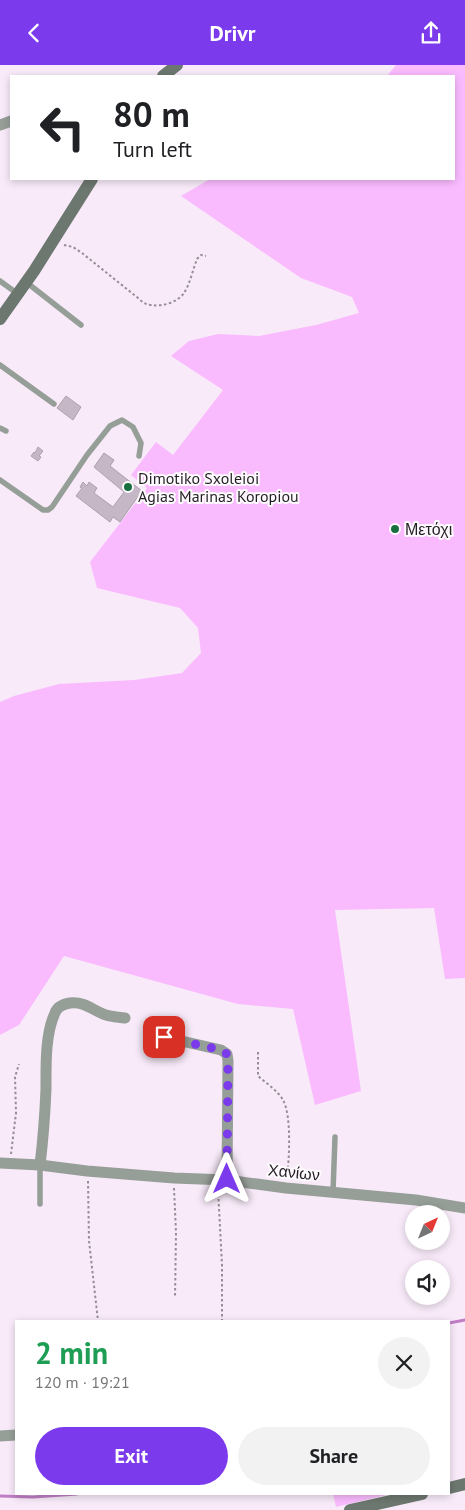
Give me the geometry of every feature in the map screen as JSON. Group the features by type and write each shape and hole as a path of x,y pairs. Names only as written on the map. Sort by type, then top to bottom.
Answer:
{"street":[{"path":"163,75 177,65"},
{"path":"0,319 52,243 91,180"},
{"path":"40,1165 47,1057 55,1012 63,1005 75,1003 91,1007 105,1015 125,1018"},
{"path":"164,1037 221,1050 227,1054 222,1179"},
{"name":"Χανίων","path":"5,1163 174,1178 222,1179 286,1188 416,1200 465,1207"},
{"path":"0,1436 15,1435"},
{"path":"450,1488 465,1484"},
{"path":"350,1510 418,1495"}],"lane":[{"path":"0,281 18,293"},
{"path":"26,282 81,325"},
{"path":"0,365 54,404"},
{"path":"0,480 43,510 48,510 110,426 122,420 133,427 141,443 139,456"},
{"path":"333,1192 336,1137"},
{"path":"40,1165 40,1204"}],"path":[{"path":"52,243 73,247 138,298 152,305 164,305 175,301 184,293 197,259 201,255 206,256"},
{"path":"258,1052 258,1076 283,1100 287,1113 290,1159 286,1188"},
{"path":"5,1163 16,1113 15,1077 19,1064"},
{"path":"87,1171 89,1241 98,1320"},
{"path":"174,1178 176,1232 175,1298"},
{"path":"222,1179 222,1320"}],"shaded area":[{"path":"396,65 465,65 465,978 445,979 434,908 335,910 361,1091 315,1105 293,1009 238,1004 64,956 19,1025 0,1035 0,702 14,696 59,684 134,680 182,673 201,653 198,628 180,608 97,588 90,562 147,488 131,475 156,442 173,455 223,390 171,356 189,341 218,334 259,336 316,325 359,313 352,297 301,278 181,196 208,180 455,180 455,75 388,75"},
{"path":"333,1495 386,1495 336,1507"}],"building":[{"path":"66,396 81,407 73,420 57,408"},
{"path":"38,447 43,451 38,461 31,456"},
{"name":"Dimotiko Sxoleioi Agias Marinas Koropiou","path":"104,453 114,460 110,466 142,491 120,522 113,517 110,522 76,496 82,488 80,487 83,482 87,486 89,482 97,488 94,493 113,507 124,492 94,467"}],"waterway":[{"path":"450,1323 465,1320"},
{"path":"0,1496 33,1497 62,1495"}],"place":[{"name":"Dimotiko Sxoleioi Agias Marinas Koropiou","path":"128,487"},
{"name":"Μετόχι","path":"395,529"}],"route":[{"path":"164,1037 221,1050 227,1054 227,1179"}]}
